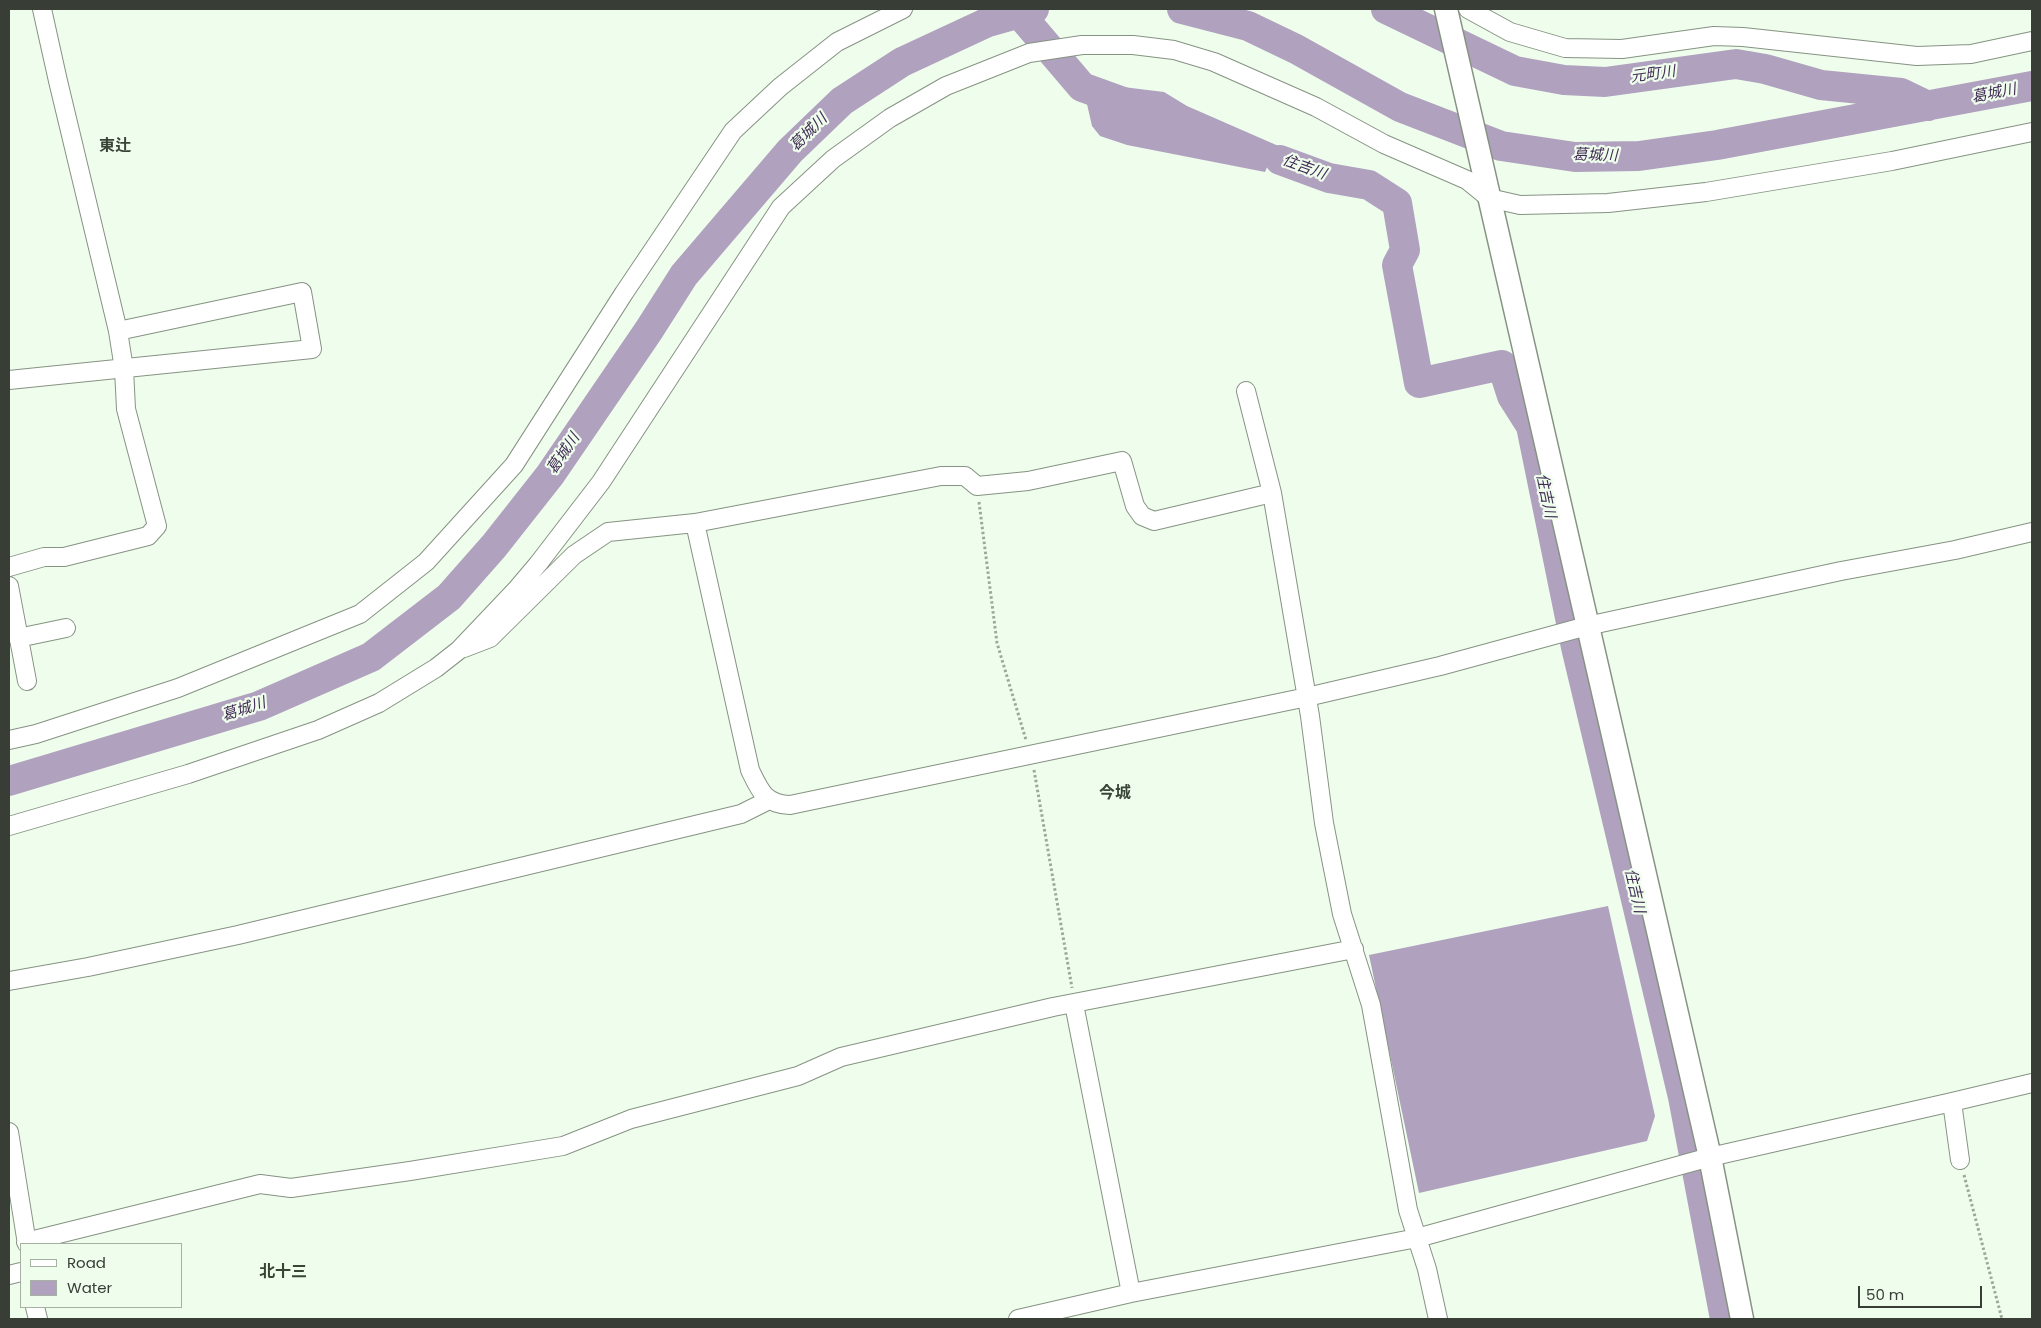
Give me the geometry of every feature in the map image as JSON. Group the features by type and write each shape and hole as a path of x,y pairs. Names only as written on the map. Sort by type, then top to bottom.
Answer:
{"street":[{"path":"9,567 44,557 64,557 148,536 157,526 126,410 124,369 118,331 42,9"},
{"path":"1446,9 1487,189 1579,629 1700,1160 1742,1319"},
{"path":"1468,9 1510,32 1566,48 1622,49 1714,36 1743,37 1917,56 1971,54 2032,41"},
{"path":"9,740 36,734 178,688 360,614 426,562 514,465 624,293 733,131 780,87 837,42 898,10"},
{"path":"9,826 188,774 318,730 379,703 436,668 459,650 538,564 601,482 781,207 833,159 883,123 946,86 1029,52 1082,45 1133,45 1174,50 1214,62 1316,108 1384,144 1520,205 1608,203 1706,192 1892,161 2032,132"},
{"path":"9,380 312,349 302,292 118,331"},
{"path":"1246,390 1272,493 1307,697 1324,823 1342,914 1371,1005 1408,1210 1427,1269 1438,1319"},
{"path":"459,650 490,638 574,555 608,532 695,522 941,476 965,476 977,486 1028,481 1122,462 1135,506 1142,516 1154,521 1272,493"},
{"path":"695,522 750,770 760,791 769,800 778,805 790,806 1307,697 1440,666 1579,629 1841,571 1956,550 2032,532"},
{"path":"9,586 27,681"},
{"path":"18,638 66,628"},
{"path":"9,981 88,967 248,933 741,814 769,800"},
{"path":"9,1132 26,1243 260,1184 291,1188 563,1146 631,1119 798,1076 841,1056 1053,1007 1354,949"},
{"path":"1074,1004 1131,1293"},
{"path":"1018,1319 1131,1293 1417,1238 1700,1160 2032,1082"},
{"path":"1952,1102 1960,1160"}],"path":[{"path":"977,486 997,643 1031,756 1074,1004"},
{"path":"1960,1160 2002,1319"}],"water":[{"path":"1123,87 1164,92 1187,106 1322,165 1317,174 1268,165 1265,172 1127,145 1100,136 1092,126 1084,91"},
{"path":"1608,906 1655,1116 1647,1141 1419,1193 1369,955"}],"waterway":[{"name":"葛城川","path":"9,781 259,706 371,657 449,597 494,546 550,475 649,330 684,275 790,151 842,101 902,62 988,22 1034,9"},
{"name":"葛城川","path":"1182,9 1248,26 1296,49 1400,107 1501,146 1575,157 1639,156 1717,145 2032,86"},
{"name":"元町川","path":"1386,9 1515,71 1564,80 1605,82 1736,64 1765,69 1821,85 1901,93 1928,106"},
{"name":"住吉川","path":"1019,13 1082,87 1129,104"},
{"name":"住吉川","path":"1280,160 1329,178 1369,185 1397,203 1405,250 1397,265 1419,383 1502,365 1512,396 1531,426 1576,647 1683,1097 1725,1319"}],"district":[{"name":"東辻","path":"115,147"},
{"name":"今城","path":"1115,794"},
{"name":"北十三","path":"283,1273"}]}
